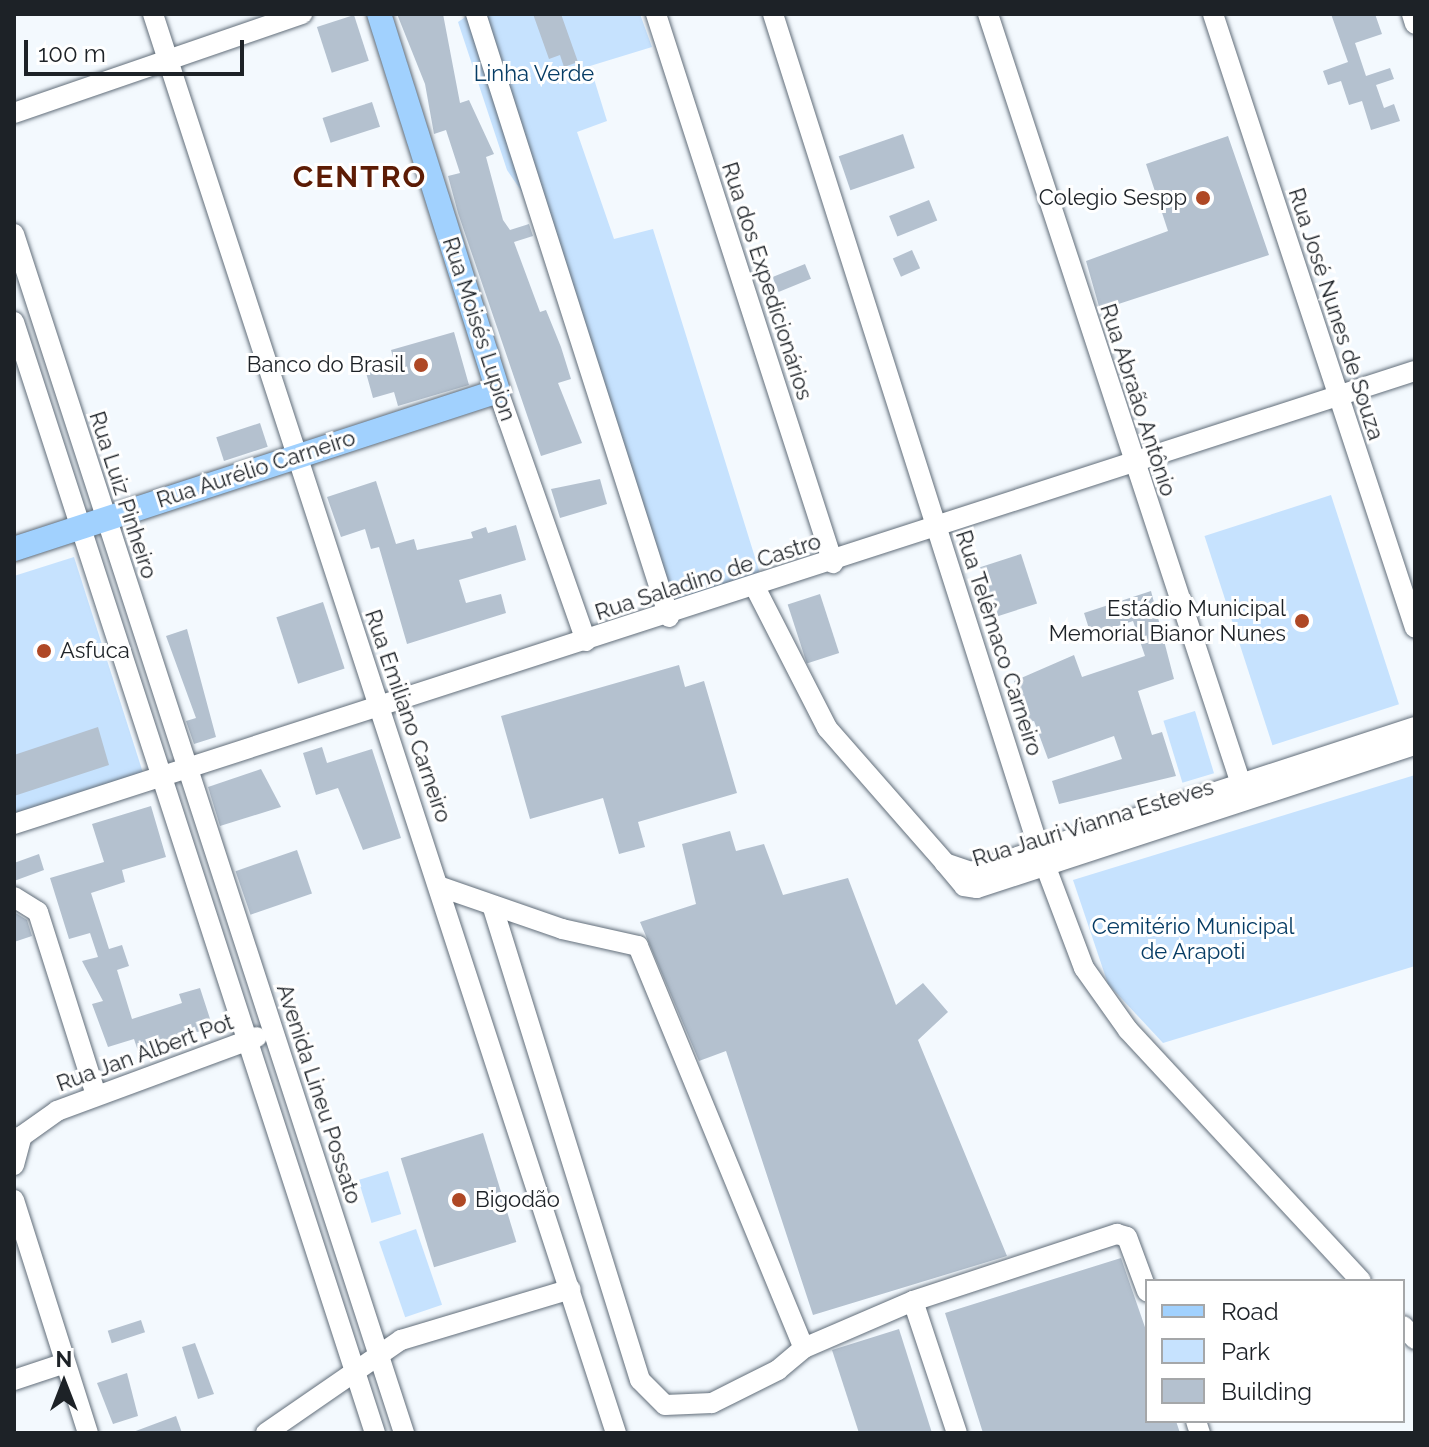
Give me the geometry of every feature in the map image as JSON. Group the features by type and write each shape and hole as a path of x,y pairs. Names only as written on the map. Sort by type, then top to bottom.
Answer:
{"main road":[{"name":"Rua Moisés Lupion","path":"379,14 498,391"},
{"name":"Rua Aurélio Carneiro","path":"14,549 498,391"}],"street":[{"name":"Rua Emiliano Carneiro","path":"153,14 296,456 441,887 616,1433"},
{"path":"14,113 302,14"},
{"path":"476,14 669,617"},
{"name":"Rua dos Expedicionários","path":"656,14 833,563"},
{"name":"Rua Telêmaco Carneiro","path":"773,14 1042,857 1096,990 1359,1279"},
{"name":"Rua Abraão Antônio","path":"988,14 1132,461 1244,792"},
{"name":"Rua José Nunes de Souza","path":"1213,14 1415,628"},
{"path":"1412,14 1415,24"},
{"name":"Rua Luiz Pinheiro","path":"14,234 104,518 190,769"},
{"path":"14,322 375,1433"},
{"name":"Rua Saladino de Castro","path":"14,824 756,589 936,524 1415,371"},
{"name":"Rua Moisés Lupion","path":"498,391 586,641"},
{"name":"Rua Jauri Vianna Esteves","path":"756,589 827,728 945,863 971,872 1042,857 1244,792 1415,745"},
{"name":"Rua Jauri Vianna Esteves","path":"1244,792 1415,727"},
{"name":"Avenida Lineu Possato","path":"190,769 404,1433"},
{"path":"195,878 222,869"},
{"path":"441,887 493,908 638,946 804,1348"},
{"path":"14,897 38,912 95,1092"},
{"path":"493,908 640,1380 665,1405 712,1403 778,1370 804,1348 913,1301 1117,1234 1127,1237 1145,1286"},
{"name":"Rua Jan Albert Pot","path":"14,1165 22,1136 36,1122 95,1092 246,1043 272,1031"},
{"path":"14,1200 88,1433"},
{"path":"266,1433 378,1352 571,1289"},
{"path":"913,1301 957,1433"},
{"path":"14,1380 65,1363"}],"green space":[{"name":"Linha Verde","path":"470,14 640,14 652,47 590,66 607,121 577,132 614,239 653,229 762,580 659,611 533,208 507,170 458,22"},
{"name":"Estádio Municipal Memorial Bianor Nunes","path":"1331,495 1399,704 1272,745 1205,536"},
{"path":"74,557 144,776 14,816 14,576"},
{"path":"1195,711 1214,773 1182,783 1163,721"},
{"name":"Cemitério Municipal de Arapoti","path":"1415,775 1415,966 1163,1043 1108,984 1073,880"},
{"path":"388,1171 401,1214 372,1223 358,1180"},
{"path":"416,1229 442,1305 405,1317 379,1242"}],"building":[{"path":"397,14 443,14 460,103 469,100 494,154 486,157 503,220 510,230 529,224 533,236 514,242 540,312 546,310 561,347 571,379 558,383 582,443 541,456 458,213 448,176 460,173 446,130 434,134 425,84"},
{"path":"533,14 561,14 578,62 564,67 560,55 549,59"},
{"path":"1331,14 1375,14 1382,34 1355,43 1366,76 1390,68 1394,79 1376,85 1384,108 1394,104 1400,121 1371,130 1362,101 1349,105 1341,81 1328,85 1323,71 1348,62"},
{"path":"354,15 369,61 332,73 317,27"},
{"path":"372,102 380,127 331,143 323,118"},
{"path":"903,134 915,168 850,190 839,156"},
{"name":"Colegio Sespp","path":"1228,136 1269,255 1100,310 1086,261 1168,231 1146,164"},
{"path":"929,200 937,220 897,237 889,216"},
{"path":"912,250 920,268 901,277 893,259"},
{"path":"805,264 811,279 779,292 773,277"},
{"name":"Banco do Brasil","path":"454,332 469,385 398,406 394,392 373,398 365,369 394,361 391,350"},
{"path":"260,423 268,447 224,461 216,437"},
{"path":"600,479 607,504 560,518 551,489"},
{"path":"376,481 396,544 414,539 417,550 473,538 471,532 486,527 488,533 516,525 526,560 459,580 466,603 501,594 506,613 407,644 379,547 371,549 365,529 341,537 327,497"},
{"path":"1021,554 1037,603 996,617 980,567"},
{"path":"1151,591 1174,679 1138,691 1152,735 1162,732 1176,776 1059,804 1052,781 1122,759 1114,736 1048,759 1034,721 1022,724 1014,681 1074,655 1082,677 1145,656 1133,621 1091,635 1084,613"},
{"path":"820,594 839,653 807,663 788,605"},
{"path":"323,602 345,669 298,684 276,617"},
{"path":"187,629 216,737 194,744 186,721 196,718 166,636"},
{"path":"679,665 685,687 704,681 737,793 638,822 645,847 619,854 603,798 530,819 501,716"},
{"path":"98,727 109,765 14,796 14,755"},
{"path":"322,747 327,763 372,749 401,838 363,850 338,788 316,795 303,753"},
{"path":"261,769 281,807 220,826 208,787"},
{"path":"151,806 166,857 122,870 125,882 91,893 109,949 122,945 129,966 117,970 132,1019 182,1003 179,994 200,988 213,1028 161,1041 163,1047 139,1054 134,1039 108,1047 92,1004 103,1001 82,961 98,957 90,933 69,939 50,878 104,862 92,824"},
{"path":"730,831 736,851 764,844 783,895 848,878 896,1005 923,983 948,1012 918,1040 1007,1256 813,1315 726,1051 699,1061 640,922 696,904 682,844"},
{"path":"297,850 312,893 251,915 236,871"},
{"path":"39,854 44,870 14,881 14,863"},
{"path":"14,912 27,920 32,936 14,942"},
{"name":"Bigodão","path":"483,1133 516,1242 434,1267 401,1158"},
{"path":"1121,1258 1145,1327 1145,1423 1177,1423 1180,1433 983,1433 945,1313"},
{"path":"141,1320 145,1332 112,1343 108,1331"},
{"path":"899,1329 932,1433 859,1433 832,1350"},
{"path":"195,1343 214,1394 198,1399 182,1347"},
{"path":"127,1373 138,1416 113,1424 97,1383"},
{"path":"176,1416 182,1433 133,1433 133,1432"}],"place":[{"name":"Colegio Sespp","path":"1203,198"},
{"name":"Banco do Brasil","path":"421,365"},
{"name":"Estádio Municipal Memorial Bianor Nunes","path":"1302,621"},
{"name":"Asfuca","path":"44,651"},
{"name":"Bigodão","path":"459,1200"}],"district":[{"name":"CENTRO","path":"360,177"}]}
